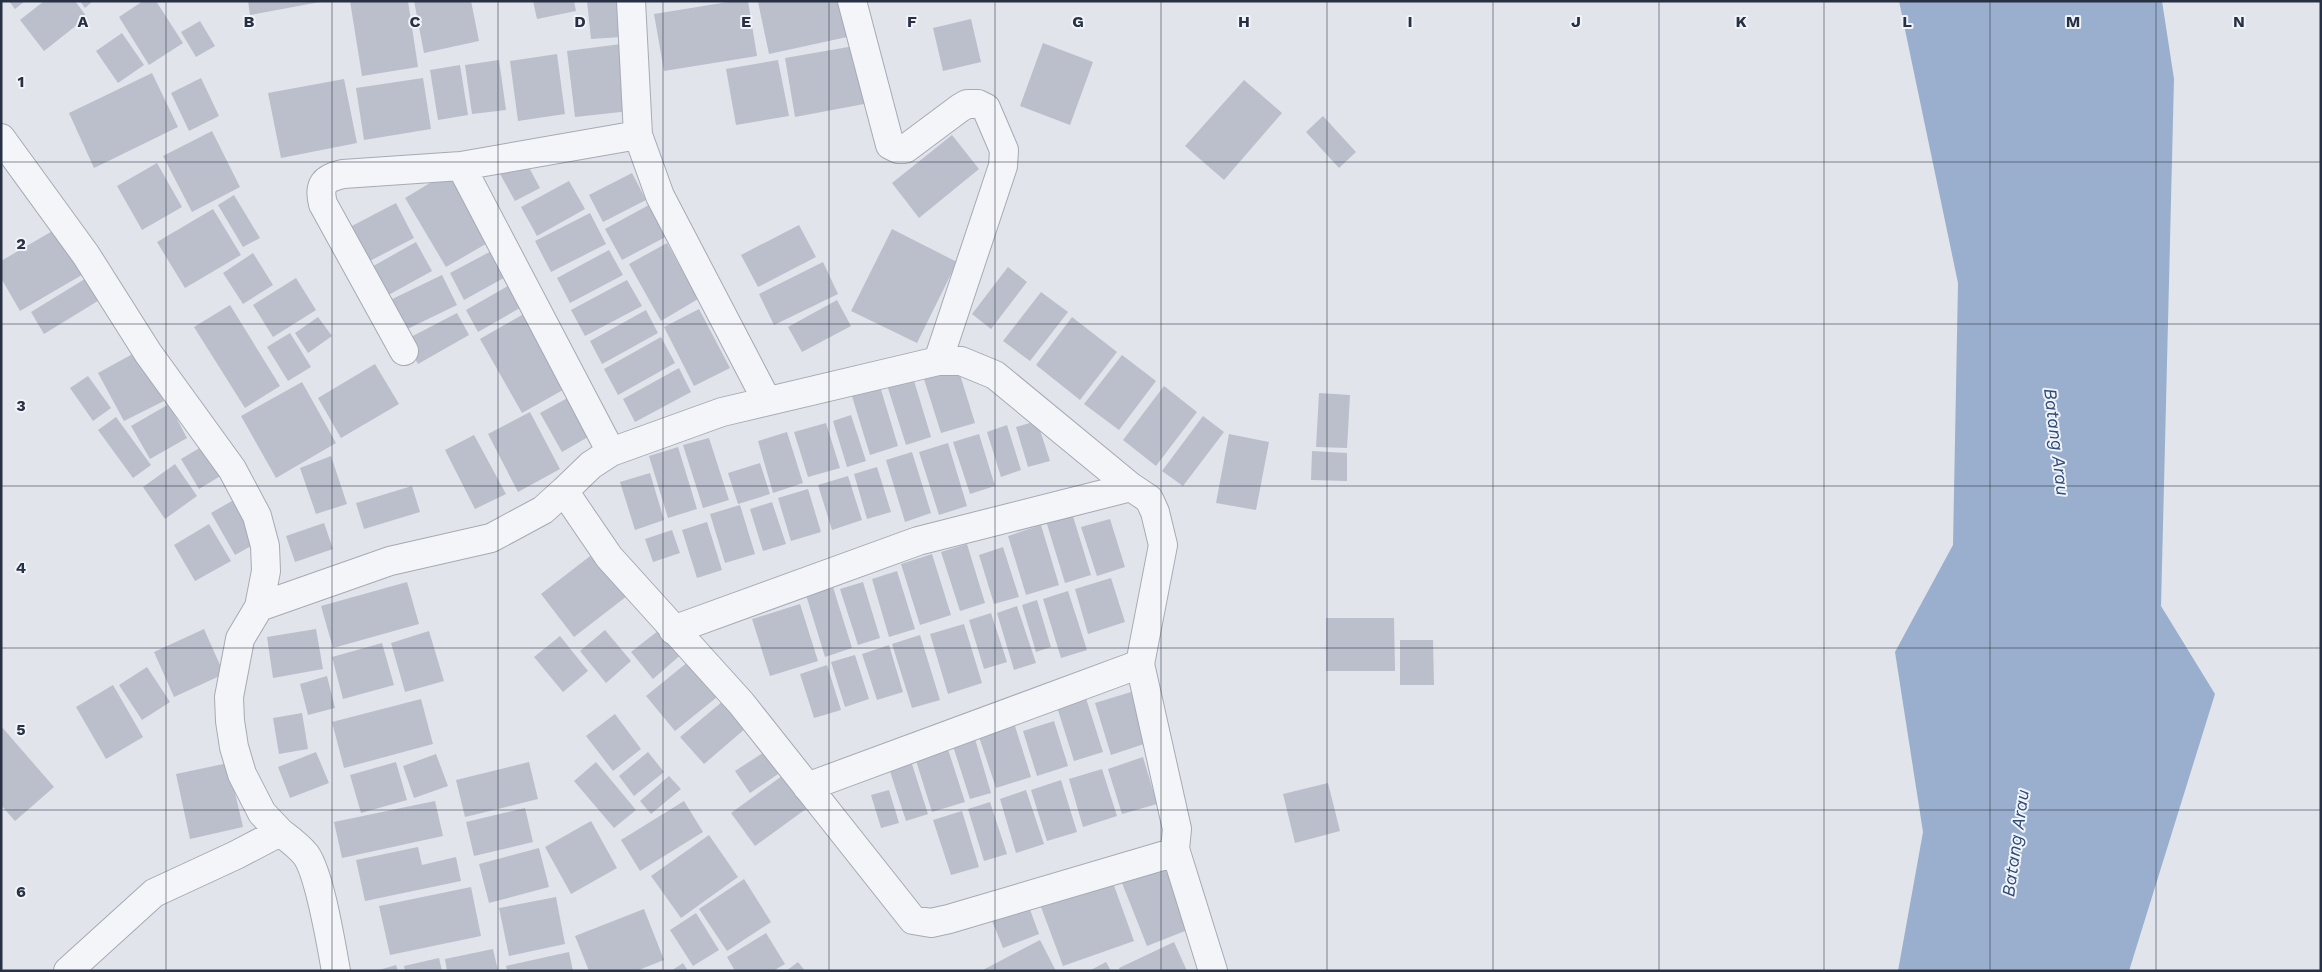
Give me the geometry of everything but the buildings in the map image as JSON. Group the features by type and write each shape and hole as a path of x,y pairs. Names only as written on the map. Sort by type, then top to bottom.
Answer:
{"street":[{"path":"631,1 638,135 660,196 767,401"},
{"path":"852,1 890,145 898,149 905,149 960,108 967,104 978,104 986,108 1004,150 1003,166 938,361"},
{"path":"404,351 323,204 320,193 322,183 330,176 343,174 460,166 638,135"},
{"path":"1,138 86,255 148,353 232,469 256,516 265,546 266,571 259,607 240,639 229,696 234,747 242,774 262,813 280,832 297,844 307,857 314,874 336,971"},
{"path":"460,166 611,452"},
{"path":"259,607 390,561 491,538 543,510 591,465 611,452 722,412 938,361 961,361 995,375 1131,487 1149,499 1156,512 1163,544 1140,664 1177,829 1175,849 1213,971"},
{"path":"673,630 918,540 1131,487"},
{"path":"564,491 609,557 741,703 913,920 931,923 949,919 1169,854 1175,849"},
{"path":"807,787 1140,664"},
{"path":"68,971 154,893 280,832"}],"water":[{"name":"Batang Arau","path":"1899,1 2162,1 2174,79 2161,606 2215,694 2129,971 1898,971 1923,832 1895,652 1953,545 1958,283"}]}
